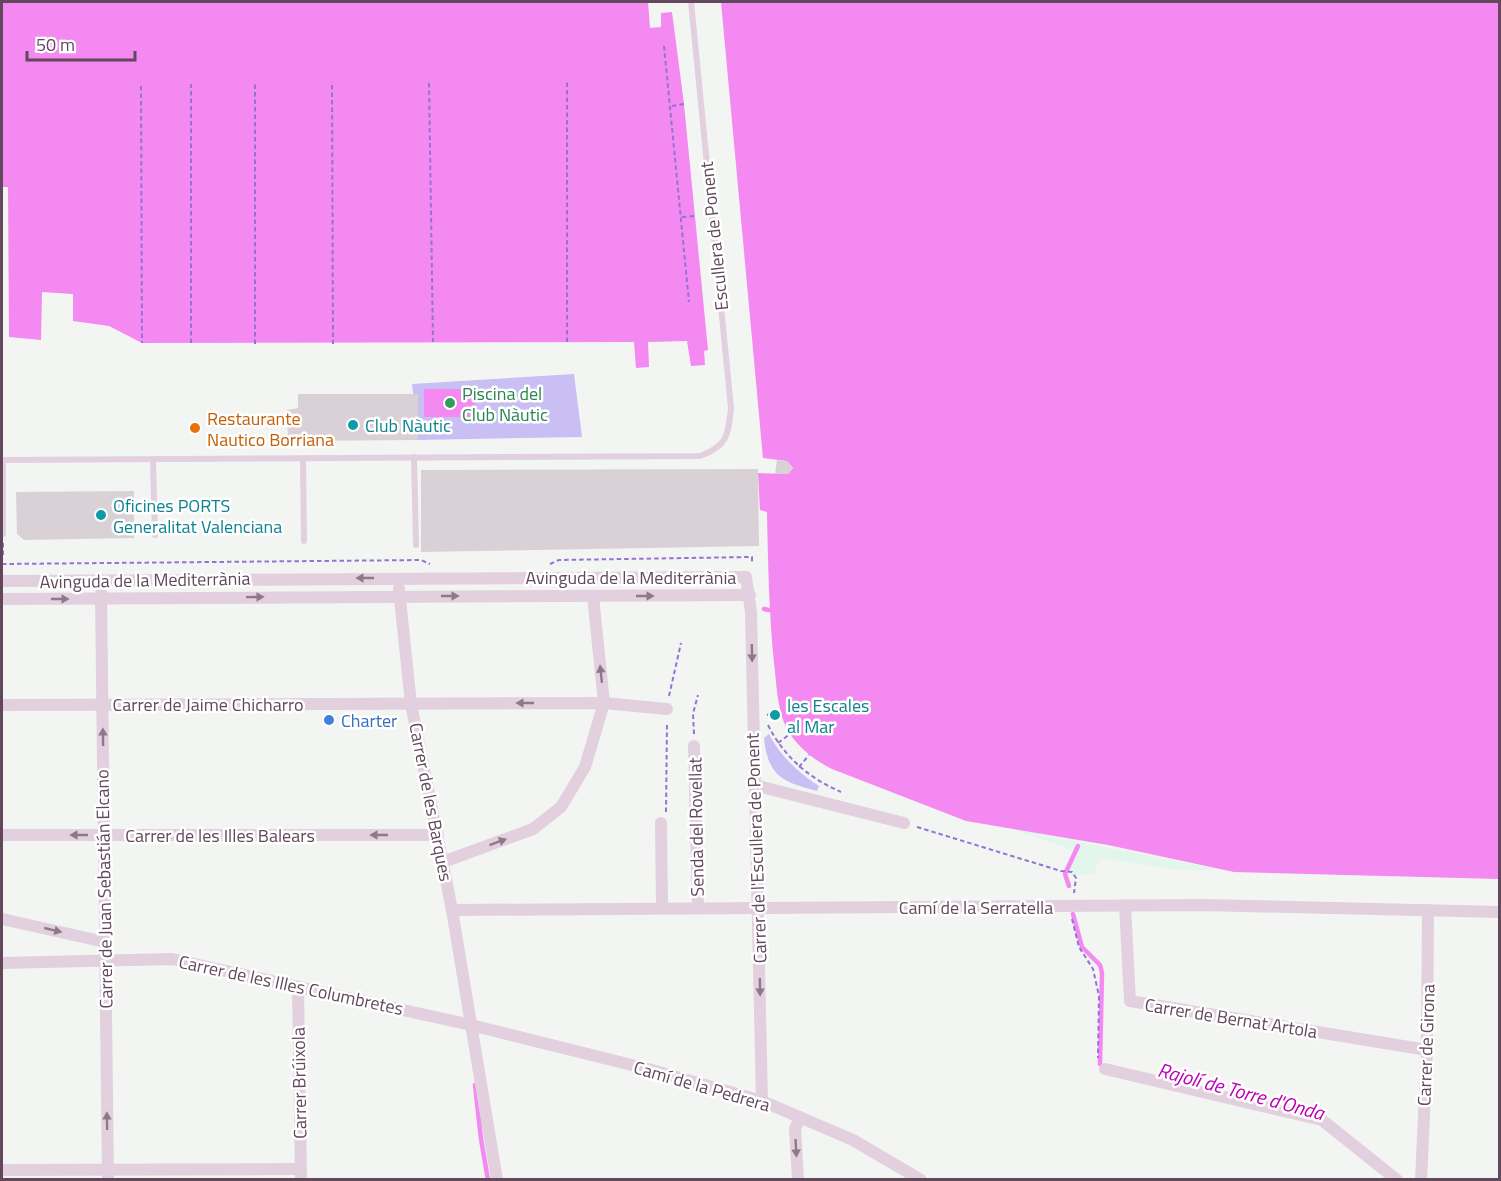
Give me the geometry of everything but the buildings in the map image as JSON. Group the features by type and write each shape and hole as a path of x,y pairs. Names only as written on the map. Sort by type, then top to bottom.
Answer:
{"street":[{"name":"Avinguda de la Mediterrània","path":"2,582 746,577 750,595 2,599"},
{"name":"Carrer de les Barques","path":"398,578 411,704 452,910 497,1179"},
{"name":"Carrer de Juan Sebastián Elcano","path":"101,581 108,1175"},
{"name":"Carrer de l'Escullera de Ponent","path":"750,595 762,1101"},
{"path":"443,862 534,829 561,807 585,766 604,703 593,596"},
{"name":"Carrer de Jaime Chicharro","path":"2,705 604,703 667,709"},
{"name":"Senda del Rovellat","path":"694,746 698,908"},
{"path":"754,785 904,823"},
{"path":"661,823 662,907"},
{"name":"Carrer de les Illes Balears","path":"2,835 438,835"},
{"name":"Camí de la Serratella","path":"452,910 1203,905 1500,912"},
{"name":"Carrer de Bernat Artola","path":"1125,906 1130,1001 1427,1050"},
{"name":"Carrer de Girona","path":"1421,1179 1427,1050 1428,910"},
{"path":"2,919 105,942"},
{"name":"Carrer de les Illes Columbretes","path":"2,963 172,959 471,1025"},
{"name":"Carrer Brúixola","path":"298,987 301,1174"},
{"name":"Camí de la Pedrera","path":"471,1025 652,1070 762,1101 853,1140 921,1179"},
{"path":"1105,1069 1322,1120 1397,1179"},
{"path":"798,1179 795,1129 800,1117"},
{"path":"2,1170 108,1175 301,1174"}],"lane":[{"name":"Escullera de Ponent","path":"414,457 700,456 716,450 728,432 731,408 691,2"},
{"path":"3,534 2,460 414,457 416,545"},
{"path":"303,458 304,541"},
{"path":"153,460 155,536"}],"path":[{"path":"664,46 689,302"},
{"path":"567,80 567,342"},
{"path":"429,83 433,342"},
{"path":"191,84 191,343"},
{"path":"255,84 255,344"},
{"path":"332,85 333,344"},
{"path":"141,86 142,344"},
{"path":"671,106 684,104"},
{"path":"681,217 694,216"},
{"path":"544,566 559,560 752,557 752,571"},
{"path":"2,564 421,560 432,565"},
{"path":"661,823 666,822 667,709 681,643"},
{"path":"694,746 693,714 698,695"},
{"path":"780,710 765,716 778,744 799,767 821,784 857,799 854,810"},
{"path":"778,744 790,734"},
{"path":"799,767 809,755"},
{"path":"904,823 1061,871 1072,872 1076,878 1071,915 1079,947 1093,969 1099,996 1098,1064 1105,1069"}],"shaded area":[{"path":"2,2 648,2 650,28 661,27 661,13 672,12 684,104 708,350 704,351 705,365 691,366 687,341 648,342 649,367 636,368 634,342 142,343 109,326 73,321 73,294 42,292 41,340 9,337 8,187 2,187"},
{"path":"721,2 1499,2 1499,879 1234,872 1108,845 966,821 832,769 815,759 799,745 782,718 778,700 771,625 767,512 760,510 758,473 788,474 793,468 787,461 763,458"},
{"path":"574,374 582,437 418,440 412,384"},
{"name":"Piscina del Club Nàutic","path":"424,389 476,389 475,417 424,417"},
{"path":"769,734 791,763 819,786 817,791 786,780 773,769 764,738"}],"sand":[{"path":"1008,828 1213,868 1211,870 1176,870 1101,858 1096,867 1097,872 1094,874 1069,875 1070,867 1079,852"}],"waterway":[{"path":"764,609 769,610"},
{"path":"1069,886 1065,874 1078,846"},
{"name":"Rajolí de Torre d'Onda","path":"1073,914 1082,947 1100,965 1102,973 1100,1064"},
{"path":"475,1085 488,1180"}],"place":[{"name":"Piscina del Club Nàutic","path":"450,403"},
{"name":"Club Nàutic","path":"353,425"},
{"name":"Restaurante Nautico Borriana","path":"195,428"},
{"name":"Oficines PORTS Generalitat Valenciana","path":"101,515"},
{"name":"les Escales al Mar","path":"775,715"},
{"name":"Charter","path":"329,720"}]}
